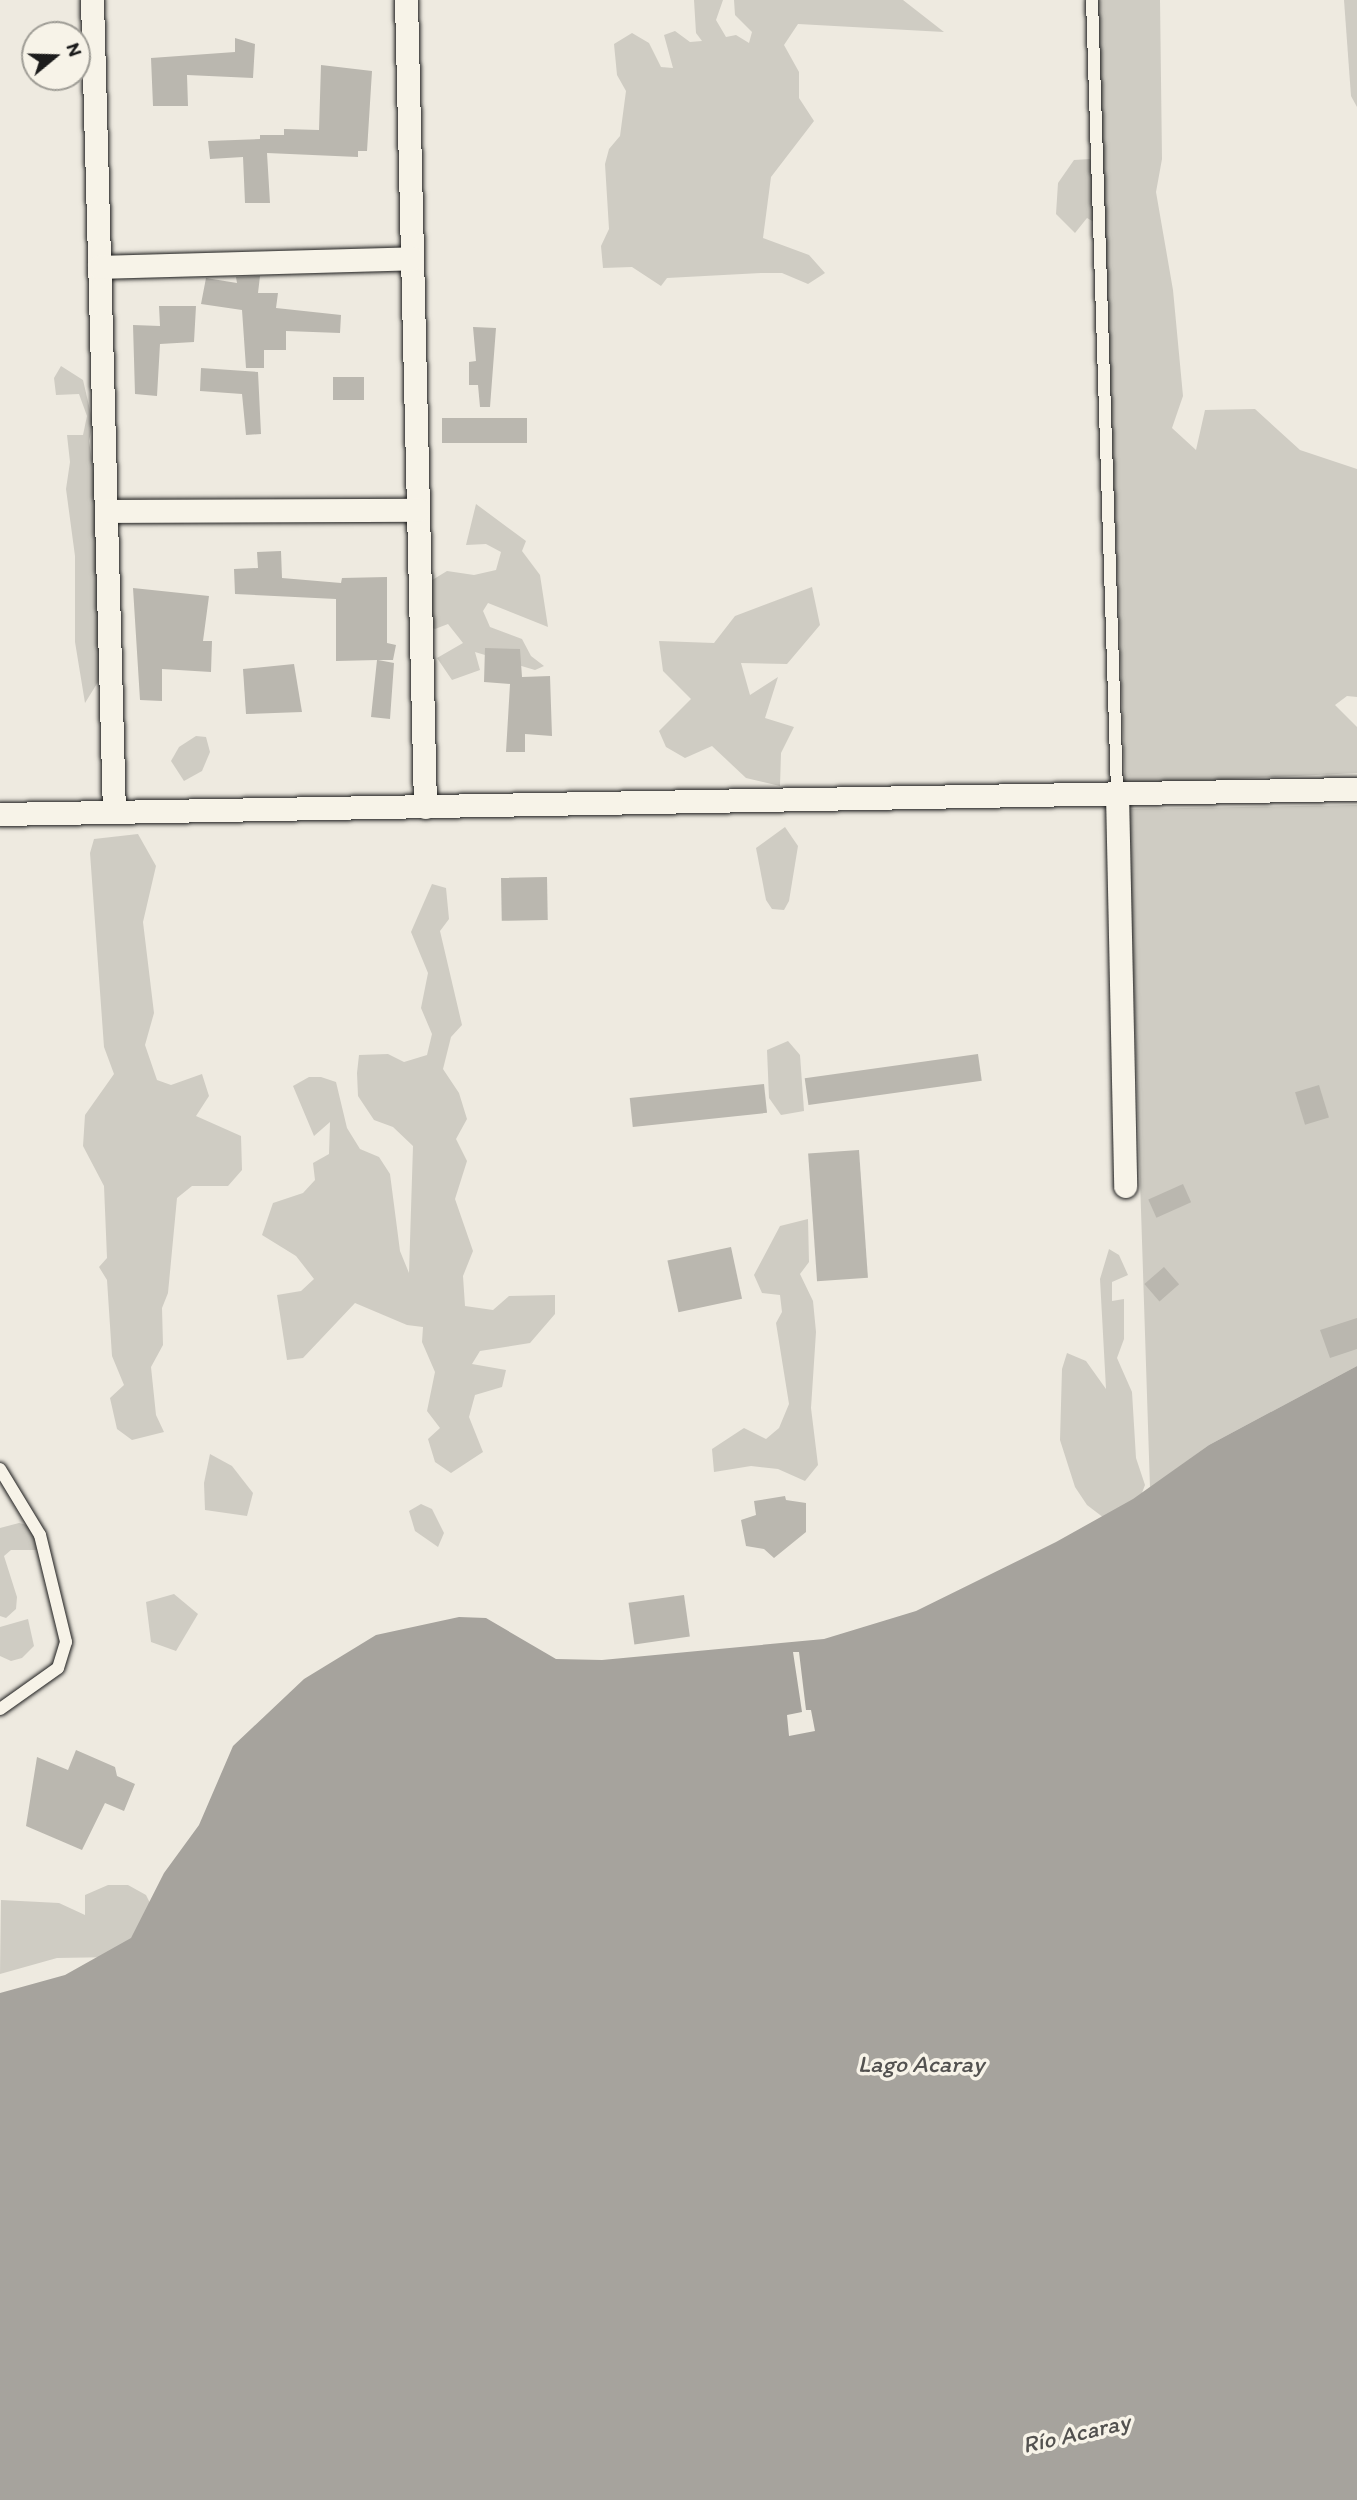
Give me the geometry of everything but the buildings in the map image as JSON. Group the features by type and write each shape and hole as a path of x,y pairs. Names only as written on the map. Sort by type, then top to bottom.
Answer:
{"street":[{"path":"92,0 114,812"},
{"path":"406,0 425,807"},
{"path":"99,267 412,258"},
{"path":"106,511 418,510"},
{"path":"0,814 1357,789"},
{"path":"1117,793 1125,1186"}],"lane":[{"path":"1092,0 1117,793"},
{"path":"0,1469 40,1535 66,1643 58,1668 0,1709"}],"shaded area":[{"path":"694,0 723,0 716,20 726,37 736,35 749,43 752,32 735,15 734,0 903,0 944,32 798,24 784,45 799,72 799,98 814,121 771,177 763,238 809,255 825,273 808,284 782,273 761,273 667,278 661,286 632,267 603,268 601,246 609,229 605,164 609,149 620,136 626,91 617,75 614,44 632,33 649,43 661,67 673,68 664,35 675,31 690,42 702,41 696,33"},
{"path":"1096,0 1160,0 1162,159 1156,192 1173,290 1183,396 1172,428 1196,450 1205,410 1255,409 1300,450 1357,469 1357,697 1347,696 1335,705 1357,727 1357,773 1125,784 1103,185 1094,222 1087,218 1075,233 1056,214 1058,183 1074,160 1090,159 1101,179"},
{"path":"1344,0 1357,0 1357,107 1351,96"},
{"path":"61,366 83,380 93,423 89,441 97,493 102,657 98,682 85,703 75,642 75,556 66,489 70,462 67,435 83,435 87,416 79,394 56,395 54,378"},
{"path":"476,504 526,541 522,551 540,575 548,627 488,603 483,611 490,627 522,639 531,656 544,666 535,670 475,652 480,670 452,680 437,658 463,643 448,624 435,629 426,625 429,582 447,571 474,575 496,570 501,552 486,544 466,545"},
{"path":"812,587 820,625 787,664 741,663 750,695 778,677 765,718 794,727 781,753 780,786 746,778 712,746 685,758 666,747 659,731 691,699 663,671 659,641 714,643 735,616"},
{"path":"196,736 206,737 210,752 202,771 184,781 171,761 179,747"},
{"path":"1357,805 1357,1366 1209,1445 1150,1488 1128,809"},
{"path":"785,827 798,846 789,901 784,910 772,909 766,900 756,848"},
{"path":"138,834 156,866 143,922 154,1013 145,1045 157,1080 171,1085 202,1074 209,1096 196,1116 241,1136 242,1170 228,1186 192,1186 177,1198 168,1293 162,1308 163,1345 151,1367 156,1415 164,1432 132,1440 117,1429 110,1398 124,1385 112,1356 107,1280 99,1267 107,1258 104,1186 83,1146 85,1115 114,1074 104,1047 90,853 94,839"},
{"path":"432,884 446,888 449,919 440,931 462,1025 451,1037 443,1069 459,1093 467,1119 456,1139 467,1161 455,1199 473,1251 463,1276 465,1306 493,1310 509,1296 555,1295 555,1314 530,1343 480,1351 472,1364 506,1370 502,1387 475,1395 469,1417 483,1452 451,1473 435,1462 428,1439 440,1428 427,1411 435,1372 422,1342 423,1327 407,1325 355,1303 303,1358 287,1360 277,1295 301,1291 314,1279 296,1256 262,1235 273,1203 303,1193 315,1180 313,1163 329,1154 330,1122 314,1136 293,1086 309,1077 321,1077 336,1082 347,1128 360,1149 379,1157 390,1174 400,1251 409,1273 413,1146 393,1127 374,1120 358,1096 357,1073 359,1055 388,1054 404,1062 427,1055 432,1034 421,1008 428,973 411,932"},
{"path":"788,1041 800,1055 804,1111 781,1115 769,1098 767,1050"},
{"path":"808,1219 809,1262 800,1274 813,1301 816,1332 811,1408 818,1465 805,1481 778,1469 751,1466 714,1472 712,1449 744,1428 766,1439 779,1428 789,1404 776,1323 782,1312 780,1295 762,1293 754,1275 780,1226"},
{"path":"1109,1249 1119,1255 1128,1275 1112,1282 1112,1301 1124,1299 1124,1339 1117,1358 1132,1392 1136,1458 1145,1485 1137,1506 1108,1521 1087,1505 1075,1487 1060,1440 1062,1369 1067,1353 1086,1361 1106,1389 1100,1279"},
{"path":"210,1454 232,1466 253,1493 247,1516 205,1510 204,1483"},
{"path":"421,1504 432,1509 444,1533 438,1547 415,1531 409,1511"},
{"path":"19,1523 35,1527 43,1550 11,1550 4,1556 17,1597 16,1609 6,1618 0,1616 0,1528"},
{"path":"174,1594 198,1614 176,1651 151,1642 146,1602"},
{"path":"28,1619 34,1646 22,1658 11,1661 0,1656 0,1627"},
{"path":"108,1885 128,1885 146,1895 156,1915 117,1957 57,1958 0,1974 1,1900 59,1903 85,1915 85,1895"}],"water":[{"name":"Lago Acaray","path":"1357,1366 1357,2500 0,2500 0,1993 65,1975 131,1938 164,1873 199,1825 233,1746 304,1679 376,1635 459,1617 486,1618 556,1659 602,1660 824,1639 916,1611 1056,1542 1133,1499 1209,1445"}],"pier":[{"path":"793,1652 799,1652 806,1710 811,1710 815,1731 789,1736 787,1715 802,1712"}],"water label":[{"name":"Río Acaray","path":"1076,2433"}]}
